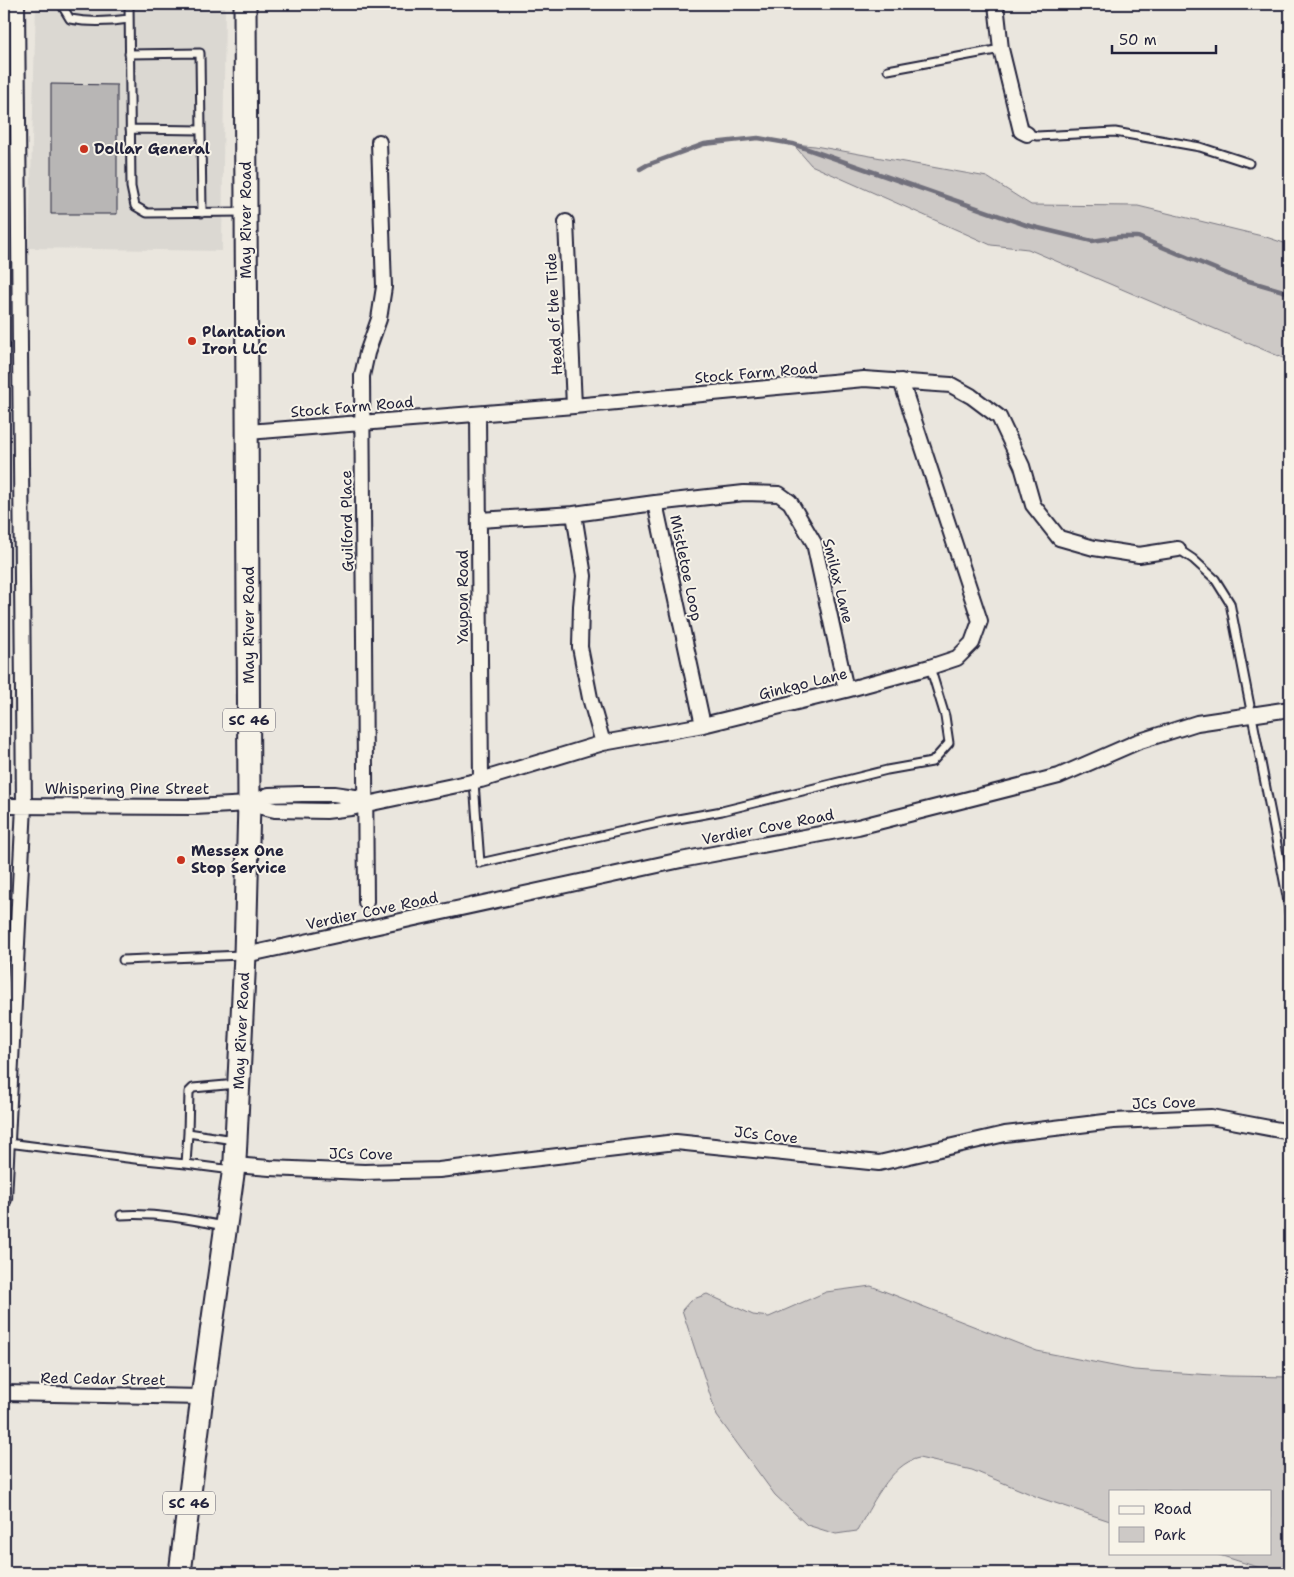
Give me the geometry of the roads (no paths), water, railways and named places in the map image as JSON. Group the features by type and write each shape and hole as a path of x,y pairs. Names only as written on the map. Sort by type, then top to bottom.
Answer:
{"main road":[{"name":"May River Road","path":"180,1573 234,1167 245,955 250,804 245,4"}],"street":[{"path":"4,1199 24,806 17,4"},
{"path":"996,4 1001,49 1021,131 1026,134"},
{"name":"Guilford Place","path":"366,902 362,376 367,353 379,319 384,287 379,142"},
{"name":"Head of the Tide","path":"566,222 574,406"},
{"name":"Stock Farm Road","path":"248,432 574,406 864,379 951,384 972,396 999,417 1022,466 1033,505 1059,538 1094,548 1139,555 1178,549"},
{"name":"Ginkgo Lane","path":"250,804 275,810 351,808 477,781 603,743 703,725 846,690 957,658 972,643 980,621 901,381"},
{"name":"Yaupon Road","path":"477,781 478,414"},
{"name":"Smilax Lane","path":"655,503 744,492 779,494 790,502 814,543 846,690"},
{"name":"Mistletoe Loop","path":"479,520 574,514 655,503 703,725"},
{"path":"574,514 584,576 580,647 590,698 603,743"},
{"name":"Verdier Cove Road","path":"245,955 681,860 858,827 1059,776 1137,742 1197,724 1290,709"},
{"name":"Whispering Pine Street","path":"4,806 194,806 250,804"},
{"name":"JCs Cove","path":"234,1167 364,1172 439,1170 676,1142 879,1163 1006,1134 1113,1121 1210,1117 1290,1132"},
{"name":"Red Cedar Street","path":"4,1393 202,1398"}],"lane":[{"path":"61,4 70,19 83,22 108,22 129,19"},
{"path":"129,4 131,187 135,206 147,213 246,212"},
{"path":"888,70 1001,49"},
{"path":"129,54 200,53 202,212"},
{"path":"130,129 201,130"},
{"path":"1026,134 1037,136 1115,132 1200,147 1249,163"},
{"path":"1178,549 1193,559 1214,579 1230,603 1288,896 1290,918"},
{"path":"477,781 480,862 667,821 722,811 887,770 932,762 949,744 945,716 930,667"},
{"path":"123,960 245,955"},
{"path":"186,1164 189,1092 193,1088 239,1084"},
{"path":"188,1133 236,1141"},
{"path":"8,1143 135,1159 234,1167"},
{"path":"121,1215 146,1214 176,1217 226,1226"}],"waterway":[{"path":"640,169 704,144 758,138 793,144 1026,225 1092,241 1119,237 1138,237 1235,277 1290,293"}],"place":[{"name":"Dollar General","path":"84,149"},
{"name":"Plantation Iron LLC","path":"192,341"},
{"name":"Messex One Stop Service","path":"181,860"}]}
